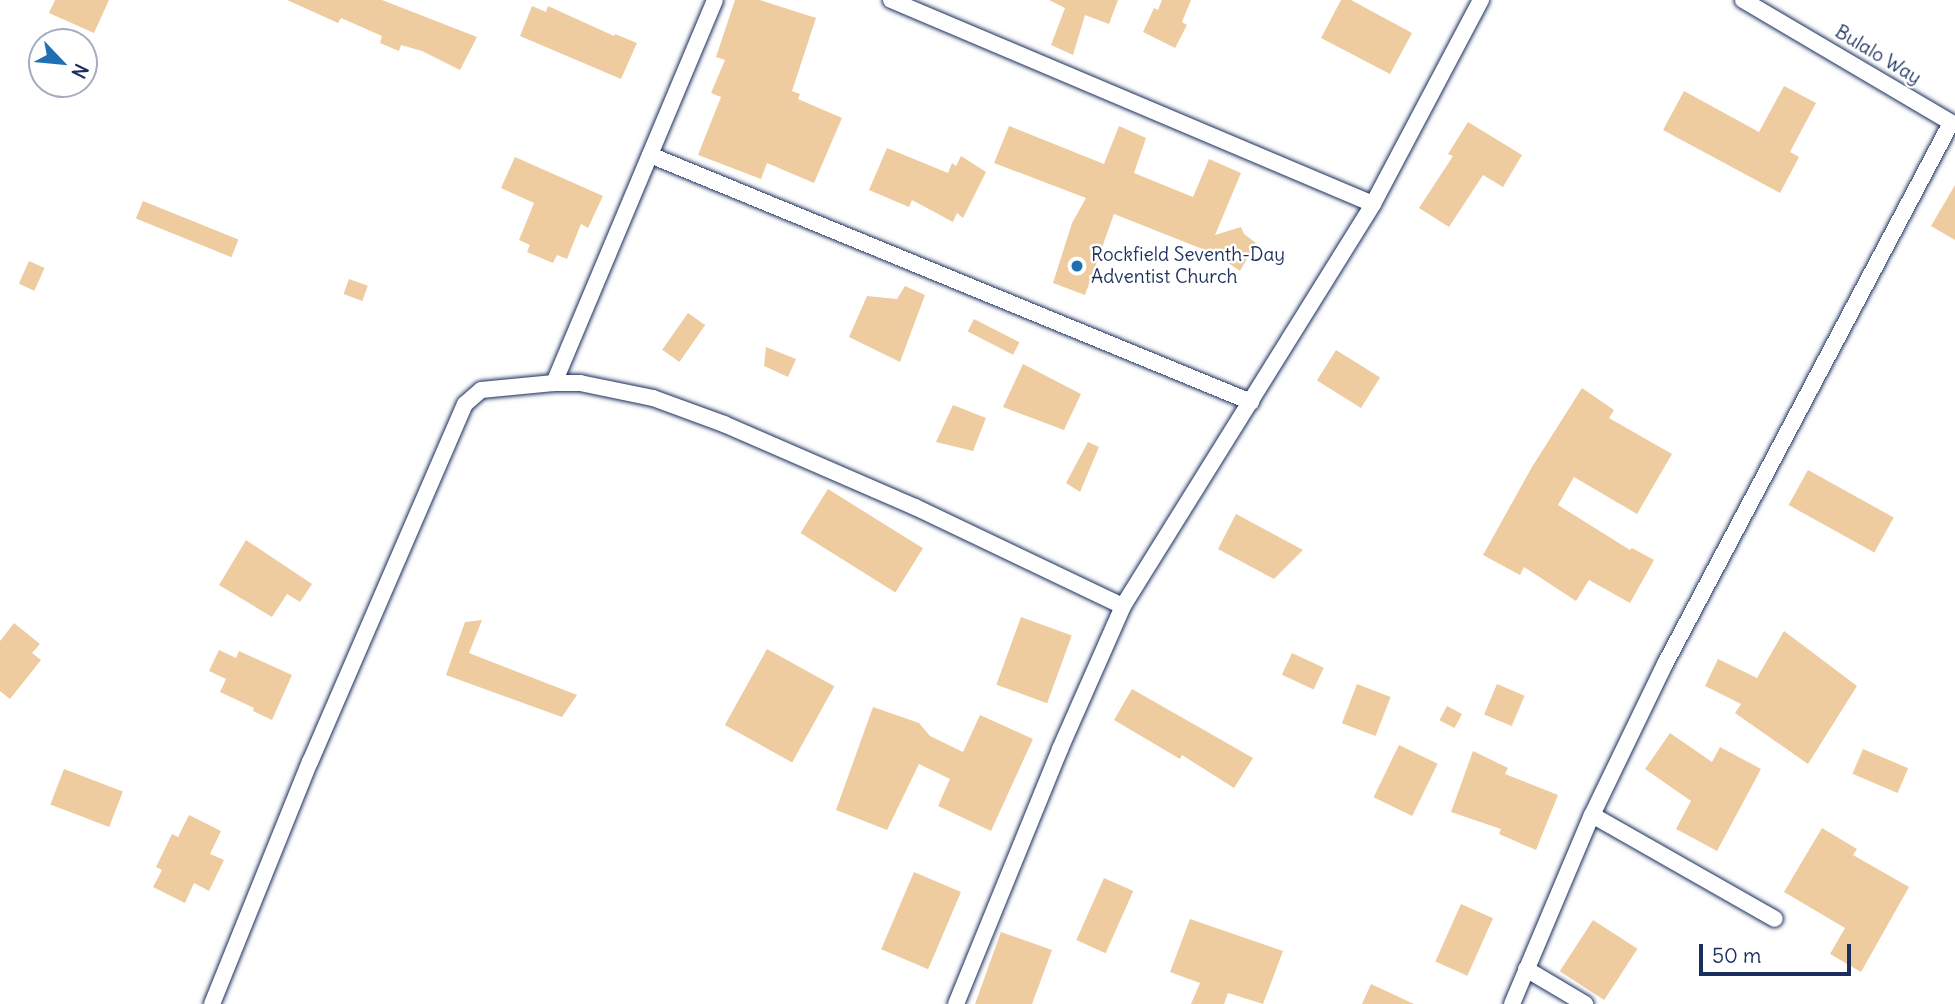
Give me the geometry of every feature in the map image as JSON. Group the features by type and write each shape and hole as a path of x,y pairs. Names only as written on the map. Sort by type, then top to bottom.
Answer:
{"street":[{"path":"554,383 715,0"},
{"path":"891,0 1373,204"},
{"path":"956,1004 1060,749 1123,606 1373,204 1481,0"},
{"name":"Bulalo Way","path":"1743,0 1953,124"},
{"path":"1512,1004 1592,815 1665,664 1953,124"},
{"path":"650,155 1251,402"},
{"path":"212,1004 310,762 465,404 481,390 554,383 604,387 653,398 724,424 915,506 1123,606"},
{"path":"1592,815 1775,919"},
{"path":"1526,969 1585,1004"}],"building":[{"path":"55,0 109,0 96,28 83,28 49,13"},
{"path":"287,0 382,0 477,37 460,70 422,51 401,45 399,51 380,43 382,36 341,18 338,23"},
{"path":"735,0 760,0 816,18 792,91 800,94 798,99 842,118 814,183 767,163 761,179 698,155 721,97 711,93 725,60 716,57"},
{"path":"1049,0 1118,0 1109,24 1085,15 1073,55 1051,45 1065,8"},
{"path":"1162,0 1191,0 1182,22 1187,25 1175,48 1143,32 1154,8 1158,10"},
{"path":"1341,0 1351,0 1412,33 1390,74 1321,38"},
{"path":"532,6 546,12 548,6 614,36 615,34 637,43 621,79 520,36"},
{"path":"1784,86 1816,103 1790,152 1799,157 1780,193 1663,130 1684,91 1759,132"},
{"path":"1468,122 1522,155 1503,187 1483,175 1449,227 1419,208 1453,156 1448,154"},
{"path":"1009,126 1104,164 1119,126 1146,138 1134,173 1193,197 1209,159 1241,173 1215,235 1241,227 1244,234 1256,243 1240,271 1215,254 1114,214 1085,295 1053,283 1072,223 1086,198 994,163"},
{"path":"887,148 948,173 952,163 956,166 961,156 986,172 963,218 957,213 953,222 912,200 909,207 869,190"},
{"path":"515,157 603,196 588,228 581,224 567,259 557,255 553,263 527,252 530,245 519,240 534,203 501,188"},
{"path":"1955,185 1955,240 1931,226"},
{"path":"143,201 238,240 231,257 136,219"},
{"path":"29,261 45,268 34,291 19,284"},
{"path":"349,279 368,286 362,301 344,294"},
{"path":"905,286 925,295 900,362 849,337 867,296 897,299"},
{"path":"688,313 705,325 679,362 662,350"},
{"path":"974,319 1019,342 1013,355 968,331"},
{"path":"766,347 796,359 788,377 764,366"},
{"path":"1336,350 1380,378 1361,408 1317,381"},
{"path":"1023,364 1081,394 1064,430 1003,407"},
{"path":"1582,388 1614,410 1609,418 1672,454 1637,514 1574,477 1558,505 1630,550 1632,548 1654,560 1630,603 1589,580 1576,601 1524,567 1520,575 1483,555 1532,467"},
{"path":"953,405 986,418 973,451 936,442"},
{"path":"1088,442 1099,447 1080,492 1066,483"},
{"path":"1808,470 1894,518 1874,552 1789,505"},
{"path":"828,489 923,548 895,592 800,533"},
{"path":"1236,514 1303,550 1274,579 1218,549"},
{"path":"246,540 312,584 300,602 287,594 272,617 219,585"},
{"path":"1021,617 1072,635 1047,703 996,685"},
{"path":"482,620 469,653 577,695 562,717 446,675 465,622"},
{"path":"14,623 40,644 32,653 41,660 10,699 0,691 0,641"},
{"path":"1784,631 1857,686 1808,764 1735,713 1741,704 1705,686 1718,659 1757,678"},
{"path":"767,649 834,686 792,762 725,725"},
{"path":"219,650 236,658 239,651 292,675 272,720 220,692 226,679 209,671"},
{"path":"1292,653 1324,668 1314,690 1282,675"},
{"path":"1357,684 1391,697 1376,736 1342,723"},
{"path":"1497,684 1525,696 1512,726 1484,714"},
{"path":"1132,689 1253,758 1234,788 1182,755 1180,759 1114,720"},
{"path":"1447,706 1462,714 1454,728 1439,720"},
{"path":"873,707 919,723 930,736 963,752 980,715 1033,739 991,831 938,806 950,779 919,764 887,830 836,810"},
{"path":"1670,733 1712,762 1720,747 1761,769 1717,851 1676,829 1691,801 1645,769"},
{"path":"1399,745 1438,764 1412,816 1374,797"},
{"path":"1863,749 1908,768 1898,793 1852,774"},
{"path":"1473,751 1508,768 1505,774 1558,795 1536,850 1499,834 1501,829 1451,812"},
{"path":"64,769 123,792 109,827 50,804"},
{"path":"189,815 221,831 210,854 224,860 209,891 194,883 185,903 153,887 162,870 156,867 172,834 178,837"},
{"path":"1822,828 1857,849 1853,855 1909,887 1861,972 1830,954 1845,928 1784,892"},
{"path":"914,872 961,892 928,969 881,949"},
{"path":"1104,878 1133,891 1106,953 1076,940"},
{"path":"1461,904 1493,918 1467,976 1435,962"},
{"path":"1190,919 1283,951 1263,1004 1228,993 1224,1004 1191,1004 1200,983 1170,972"},
{"path":"1593,920 1637,949 1604,1000 1560,971"},
{"path":"1001,932 1052,950 1032,1004 975,1004"},
{"path":"1371,984 1414,1004 1362,1004"}],"place":[{"name":"Rockfield Seventh-Day Adventist Church","path":"1077,266"}]}
